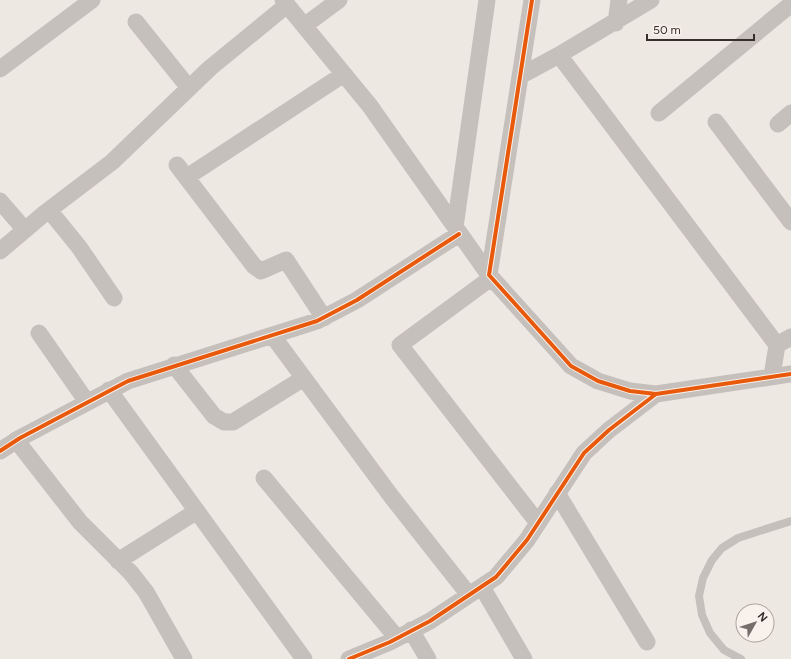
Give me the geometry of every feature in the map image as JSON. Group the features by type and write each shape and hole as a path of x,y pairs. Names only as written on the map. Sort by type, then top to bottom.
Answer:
{"street":[{"path":"0,69 92,0"},
{"path":"304,26 339,0"},
{"path":"0,451 16,440 128,381 324,318 357,300 457,231 487,0"},
{"path":"532,0 490,277 400,345 538,523"},
{"path":"616,23 619,0"},
{"path":"520,76 616,23 651,0"},
{"path":"0,251 49,210 112,162 210,68 285,2 370,106 490,277 571,366 598,381 630,391 656,394 791,374"},
{"path":"659,113 789,4"},
{"path":"136,22 189,88"},
{"path":"559,55 784,341 772,376"},
{"path":"324,318 286,260 261,271 254,266 182,171 344,74"},
{"path":"778,124 791,113"},
{"path":"716,122 790,219"},
{"path":"0,201 25,230"},
{"path":"49,210 79,247 114,298"},
{"path":"39,333 87,402"},
{"path":"272,335 391,496 476,591 524,659"},
{"path":"174,365 214,416 224,422 233,422 304,378"},
{"path":"109,390 304,659"},
{"path":"349,659 404,634 476,591 496,577 527,540 584,453 609,430 656,394"},
{"path":"16,440 80,522 146,592 184,659"},
{"path":"264,478 428,659"},
{"path":"558,492 647,642"},
{"path":"118,561 196,511"}],"lane":[{"path":"741,659 724,650 710,633 702,614 699,596 703,578 712,560 722,548 738,538 791,521"}],"cycle path":[{"path":"532,0 489,275 571,366 598,381 630,391 656,394 791,374"},
{"path":"0,451 20,438 128,381 317,321 357,300 459,234"},
{"path":"349,659 390,642 430,621 496,577 527,540 584,453 609,430 656,394"}]}
